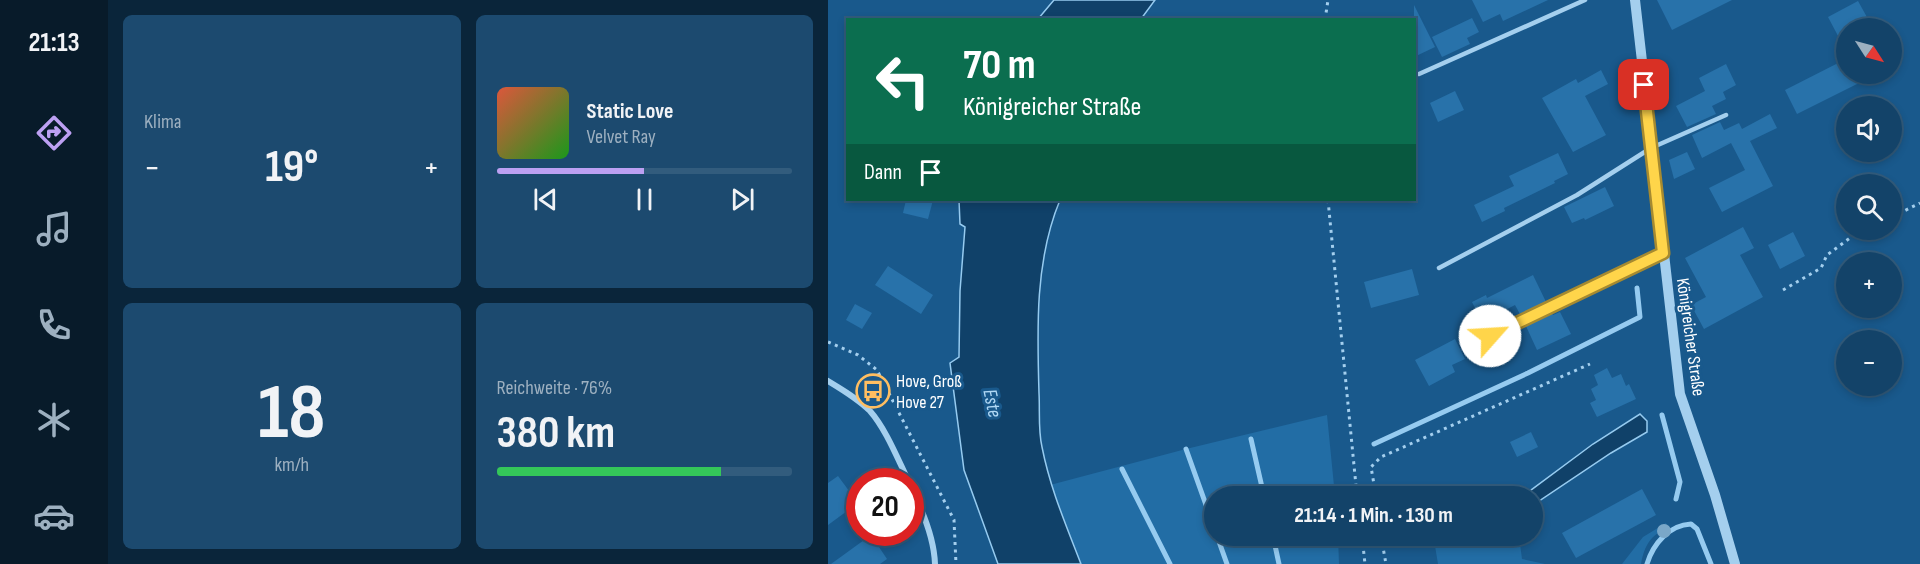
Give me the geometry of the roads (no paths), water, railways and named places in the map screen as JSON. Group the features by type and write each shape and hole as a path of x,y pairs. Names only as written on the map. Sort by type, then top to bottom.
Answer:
{"street":[{"name":"Königreicher Straße","path":"1636,1 1680,394 1715,495 1735,564"},
{"path":"828,381 855,398 872,414 902,468"},
{"path":"924,520 935,552 935,564"}],"lane":[{"path":"1419,74 1586,0"},
{"path":"1439,268 1577,195 1651,148 1726,115"},
{"path":"1490,336 1663,253"}],"water":[{"path":"1054,0 1155,0 1142,18 1039,18"},
{"name":"Este","path":"959,201 1060,201 1046,246 1039,295 1040,427 1049,477 1081,564 998,564 964,470 950,363 959,357 960,291 965,227 960,224"},
{"path":"1640,414 1647,421 1647,432 1543,498 1543,486 1536,486 1593,444"}],"waterway":[{"path":"1374,444 1528,373 1640,317 1637,288"},
{"path":"1662,415 1680,482 1676,499"},
{"path":"1251,439 1262,486"},
{"path":"1186,449 1204,499"},
{"path":"1122,469 1170,564"},
{"path":"1647,564 1653,549 1663,537 1676,528 1691,524 1697,529 1711,564"},
{"path":"1221,546 1227,564"},
{"path":"1275,546 1279,564"}],"place":[{"name":"Hove, Groß Hove 27","path":"873,391"}]}
